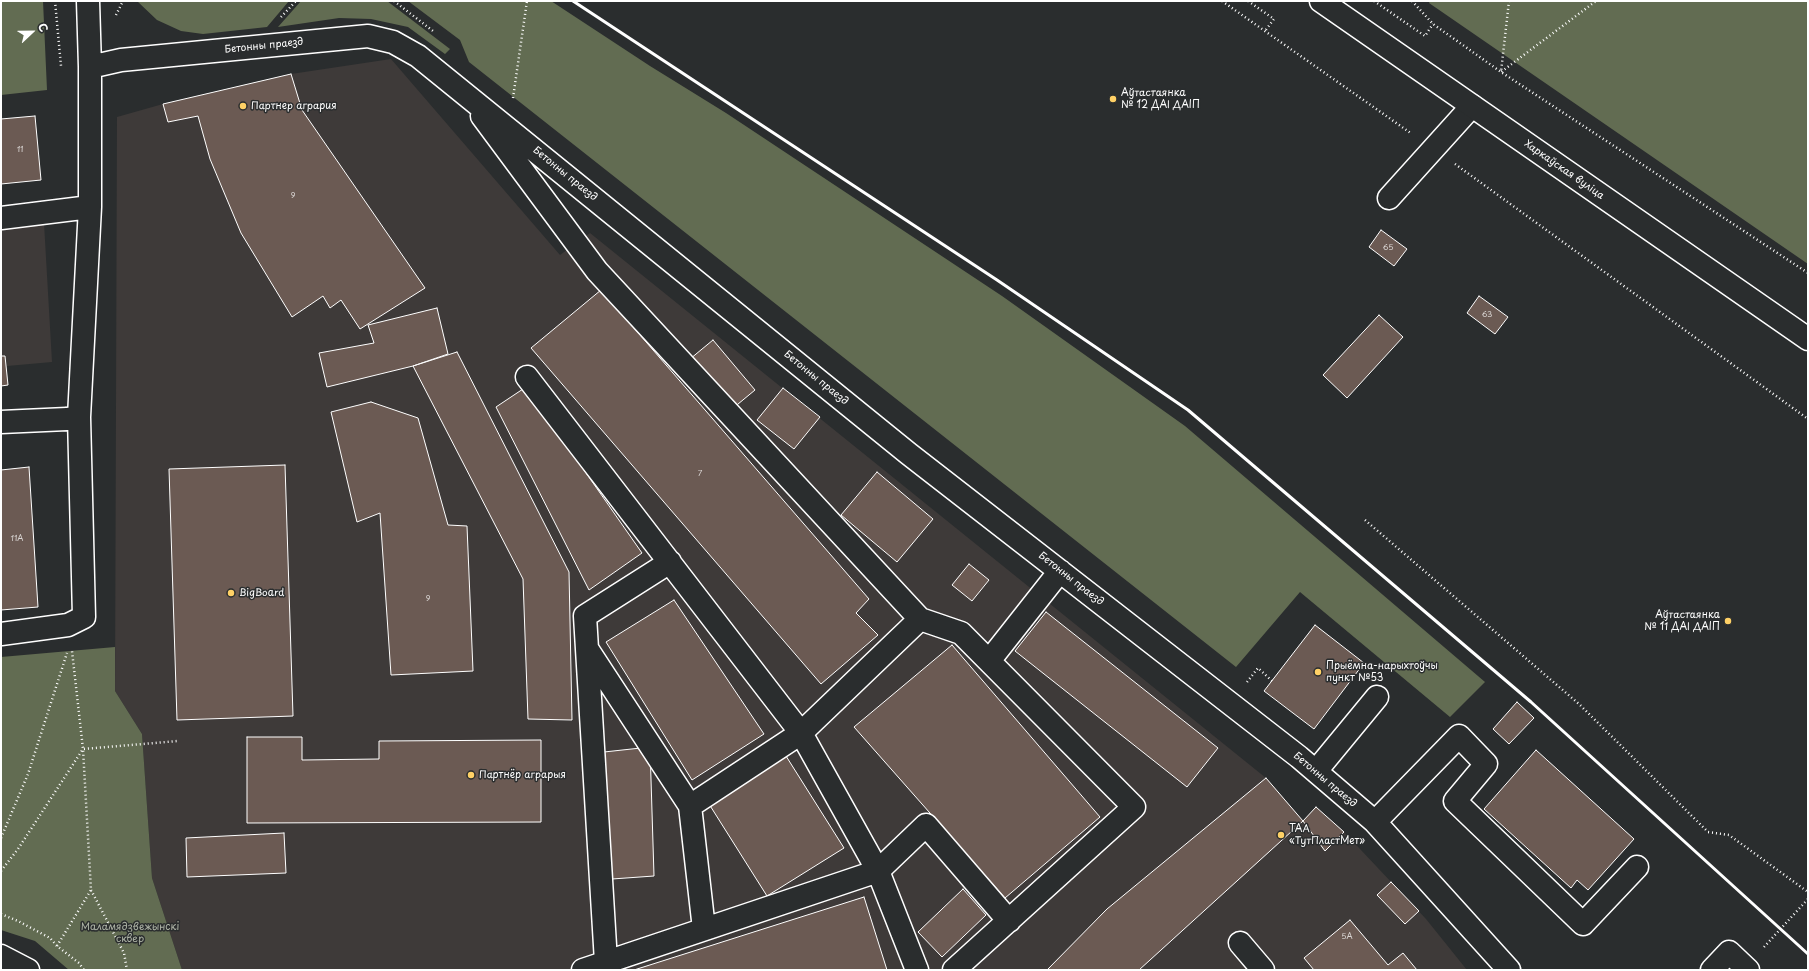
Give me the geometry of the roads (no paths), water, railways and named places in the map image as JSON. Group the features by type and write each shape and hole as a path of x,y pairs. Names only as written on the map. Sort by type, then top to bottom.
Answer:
{"street":[{"path":"1,634 68,625 84,617 78,417 90,207 90,67 88,1"},
{"name":"Харкаўская вуліца","path":"1321,1 1808,339"},
{"name":"Бетонны праезд","path":"90,67 121,60 368,36 393,42 418,56 462,89 909,454 1316,771 1376,822 1509,970"},
{"path":"462,89 597,271 920,619 961,633 1134,807 954,970"},
{"path":"1389,198 1472,106"},
{"path":"1,218 90,207"},
{"path":"527,377 801,733 878,871 917,970"},
{"path":"1,422 67,419 78,417"},
{"path":"606,962 585,616 670,562"},
{"path":"989,661 1060,571"},
{"path":"690,806 801,733 920,619"},
{"path":"588,649 690,806 704,929"},
{"path":"1316,771 1377,697"},
{"path":"1376,822 1459,736 1486,764 1455,801 1583,924 1637,867"},
{"path":"583,970 878,871 926,825 1008,921"},
{"path":"1240,943 1263,970"},
{"path":"1712,970 1729,952 1748,970"},
{"path":"1,956 28,970"}],"railway":[{"path":"573,1 997,280 1188,410 1531,702 1808,954"}],"place":[{"name":"Аўтастаянка № 12 ДАІ ДАІП","path":"1113,99"},
{"name":"Партнер агрария","path":"243,106"},
{"name":"BigBoard","path":"231,593"},
{"name":"Аўтастаянка № 11 ДАІ ДАІП","path":"1728,621"},
{"name":"Прыёмна-нарыхтоўчы пункт №53","path":"1318,672"},
{"name":"Партнёр аграрыя","path":"471,775"},
{"name":"ТАА «ТутПластМет»","path":"1281,835"}],"park label":[{"name":"Маламядзвежынскі сквер","path":"130,932"}]}
